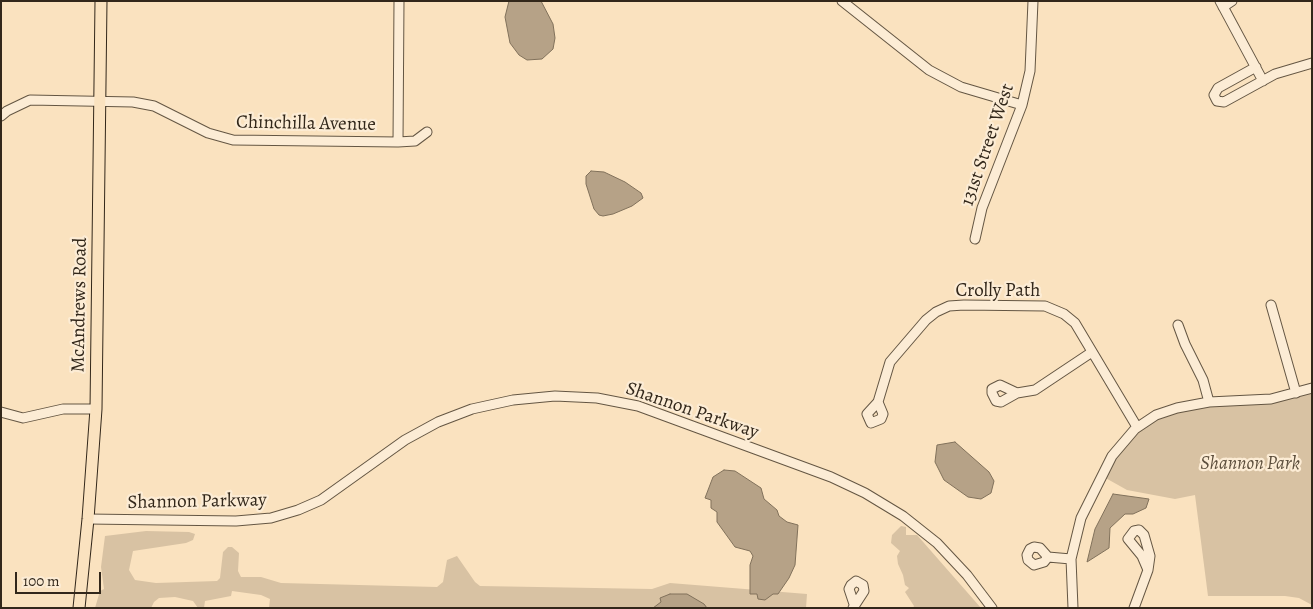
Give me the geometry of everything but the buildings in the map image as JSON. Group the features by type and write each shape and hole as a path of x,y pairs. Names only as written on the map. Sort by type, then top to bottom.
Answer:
{"main road":[{"name":"McAndrews Road","path":"79,608 96,409 101,1"}],"street":[{"path":"398,142 399,1"},
{"path":"842,1 929,70 961,87 1022,105"},
{"name":"131st Street West","path":"975,239 982,208 1022,105 1030,71 1033,1"},
{"path":"1232,1 1222,4 1263,81"},
{"path":"1256,67 1218,88 1214,92 1214,99 1219,103 1224,102 1290,68 1312,63"},
{"name":"Chinchilla Avenue","path":"1,116 7,110 30,100 133,102 154,106 208,133 233,140 398,142 415,141 427,132"},
{"path":"1271,305 1296,392"},
{"name":"Crolly Path","path":"878,402 888,366 926,320 936,312 949,306 1038,306 1052,308 1075,323 1137,427"},
{"path":"1178,325 1189,353 1203,380 1208,402"},
{"path":"1017,393 1034,390 1092,352"},
{"path":"1073,608 1072,559 1075,538 1084,511 1112,456 1127,436 1151,418 1170,409 1208,402 1257,401 1312,388"},
{"name":"Shannon Parkway","path":"88,519 236,521 271,518 298,510 321,500 405,440 438,422 472,410 513,400 555,396 597,398 644,408 831,477 865,493 903,516 937,544 967,575 992,608"},
{"path":"1,412 23,418 63,409 96,409"},
{"path":"1048,557 1072,559"},
{"path":"1134,608 1148,570"}],"green space":[{"name":"Shannon Park","path":"1312,388 1312,605 1299,598 1285,596 1208,596 1195,495 1175,499 1127,490 1102,476 1137,427 1209,402 1257,401"},
{"path":"901,526 906,527 906,535 917,535 981,608 913,608 914,606 905,592 909,588 905,585 898,564 897,556 900,551 891,543 892,535"},
{"path":"146,531 189,532 195,534 193,540 186,543 133,551 129,570 135,580 156,583 217,581 220,578 223,552 228,547 232,547 239,553 238,571 241,577 261,577 281,583 437,587 443,582 447,560 457,556 475,582 480,586 652,589 670,583 807,594 806,608 269,608 270,599 261,595 232,591 231,596 205,601 204,608 198,608 193,601 175,597 159,598 151,608 95,608 100,591 104,589 101,567 105,536"}],"shaded area":[{"path":"509,1 541,1 553,24 555,38 553,49 542,59 527,60 519,55 510,43 505,17"},
{"path":"591,171 604,172 625,182 641,193 643,198 632,206 613,214 599,215 594,209 586,184 586,176"},
{"path":"955,442 989,472 994,481 991,493 981,499 968,497 944,480 935,462 937,445"},
{"path":"724,470 735,471 761,488 764,499 777,510 779,516 787,522 798,525 795,565 778,594 773,594 765,600 758,599 757,594 750,594 750,565 753,556 750,551 735,547 717,522 717,512 711,508 711,500 705,498 713,477"},
{"path":"1113,494 1149,499 1146,508 1133,514 1125,514 1110,528 1109,548 1087,562 1095,529"},
{"path":"670,594 687,594 704,604 707,608 653,608 661,602 660,598"}]}
